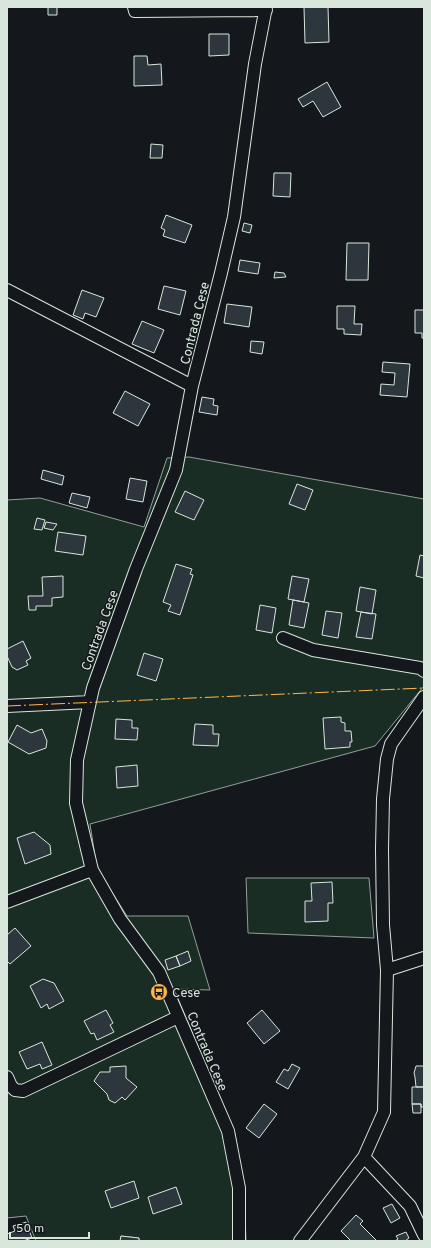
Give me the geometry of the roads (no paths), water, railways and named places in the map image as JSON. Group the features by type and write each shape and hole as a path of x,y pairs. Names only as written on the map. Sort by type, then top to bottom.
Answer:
{"street":[{"path":"134,7 136,11 266,8"},
{"name":"Contrada Cese","path":"239,1241 239,1188 228,1131 159,972 120,919 92,870 76,803 77,760 93,688 116,621 176,470 192,386 234,217 256,64 266,8"},
{"path":"7,290 192,386"},
{"path":"283,638 313,650 420,668 424,671"},
{"path":"300,1241 364,1158 384,1112 387,970 383,924 383,799 387,759 391,744 424,697"},
{"path":"7,706 90,702"},
{"path":"7,902 92,870"},
{"path":"387,970 424,958"},
{"path":"7,1077 11,1086 11,1092 23,1091 178,1017"},
{"path":"364,1158 410,1206 424,1235"}],"place":[{"name":"Cese","path":"159,992"}]}
